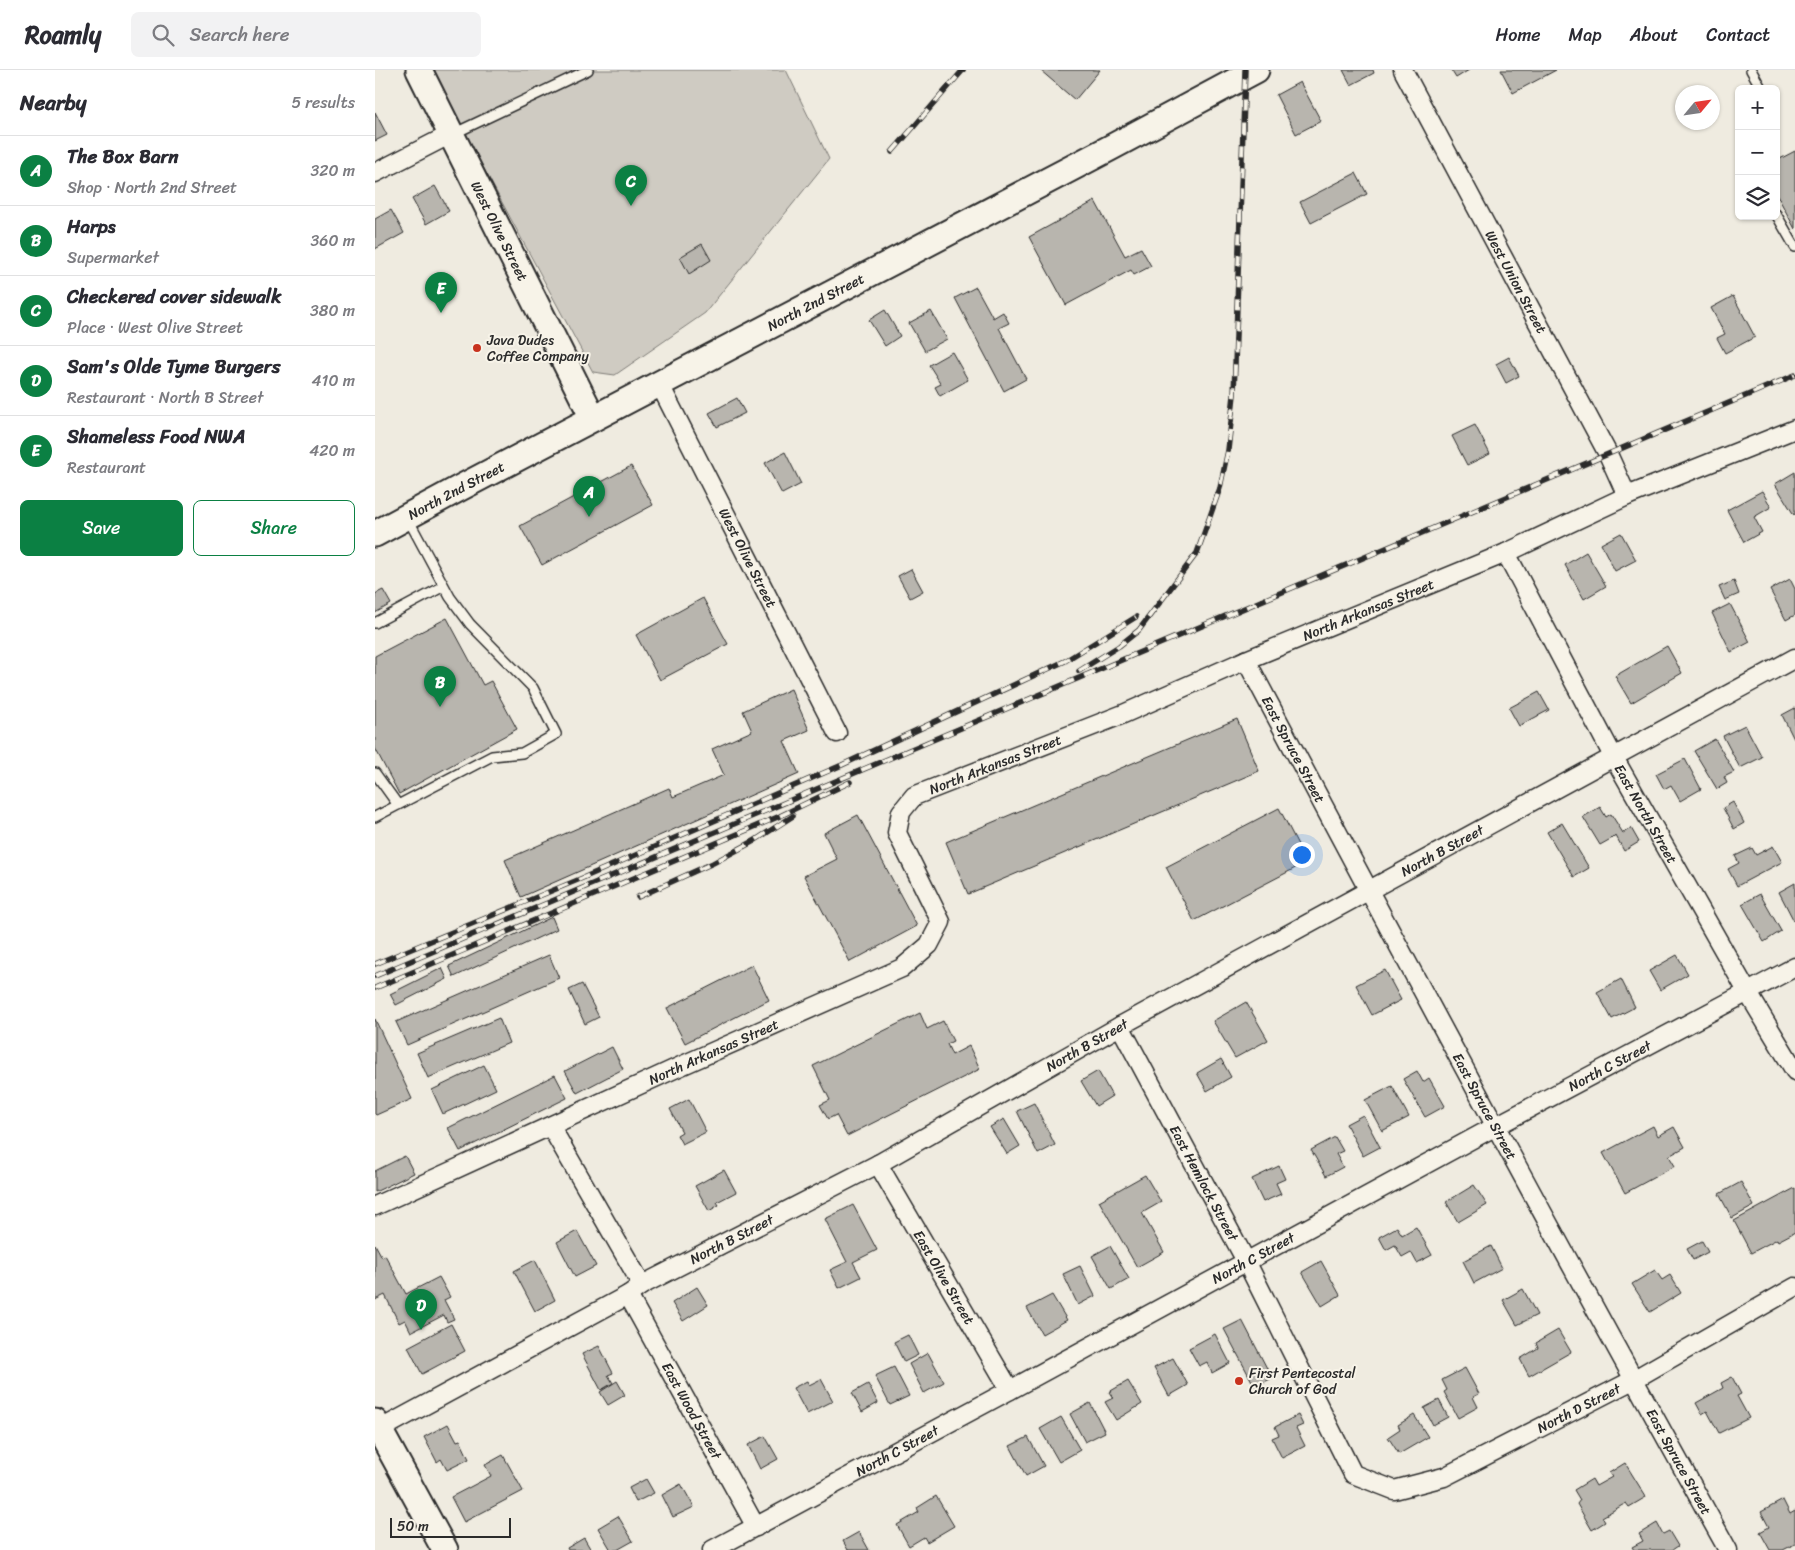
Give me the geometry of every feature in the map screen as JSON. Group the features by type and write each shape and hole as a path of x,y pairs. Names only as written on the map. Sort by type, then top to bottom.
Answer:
{"main road":[{"name":"West Olive Street","path":"419,70 593,418"},
{"name":"North 2nd Street","path":"375,534 1256,70"},
{"path":"378,1433 445,1550"}],"street":[{"name":"West Union Street","path":"1403,70 1608,454 1627,496"},
{"path":"375,174 451,134"},
{"name":"West Olive Street","path":"659,384 837,733"},
{"name":"North Arkansas Street","path":"375,1206 683,1065 902,968 929,945 941,922 897,833 901,812 913,796 1121,715 1245,660 1506,553 1627,496 1795,429"},
{"name":"East North Street","path":"1506,553 1613,756 1748,993 1795,1071"},
{"name":"North B Street","path":"378,1433 635,1290 878,1164 1120,1026 1795,658"},
{"name":"East Spruce Street","path":"1245,660 1633,1380 1728,1550"},
{"name":"North C Street","path":"712,1550 1496,1126 1795,967"},
{"name":"East Hemlock Street","path":"1120,1026 1246,1261 1353,1474"},
{"name":"East Wood Street","path":"551,1127 756,1527"},
{"name":"East Olive Street","path":"878,1164 1010,1390"},
{"name":"North D Street","path":"1353,1474 1394,1490 1444,1477 1633,1380 1795,1286"}],"lane":[{"path":"451,134 588,70"},
{"path":"1751,70 1759,85"},
{"path":"1779,220 1795,247"},
{"path":"375,817 492,756 522,753 556,734 533,688 470,624 450,597 407,517"},
{"path":"375,623 444,586"},
{"path":"375,773 398,805"}],"shaded area":[{"path":"431,70 786,70 829,159 705,313 615,375 593,372"}],"building":[{"path":"1040,70 1100,70 1075,100"},
{"path":"1343,70 1373,70 1374,73 1351,85"},
{"path":"1451,70 1469,70 1456,78"},
{"path":"1501,70 1556,70 1513,93"},
{"path":"1300,82 1321,121 1296,134 1276,95"},
{"path":"375,112 387,135 375,141"},
{"path":"1795,151 1795,229 1780,201 1780,159"},
{"path":"1356,173 1367,194 1311,223 1300,202"},
{"path":"435,186 449,211 426,224 412,199"},
{"path":"1095,201 1125,256 1141,248 1151,266 1134,275 1131,270 1066,305 1029,237"},
{"path":"391,210 404,233 375,249 375,219"},
{"path":"702,244 711,260 689,274 680,257"},
{"path":"976,287 993,318 1003,312 1009,323 999,328 1026,379 1004,391 955,298"},
{"path":"1733,296 1755,337 1725,353 1717,338 1725,334 1711,308"},
{"path":"885,310 900,336 885,346 869,320"},
{"path":"931,311 947,339 925,351 909,323"},
{"path":"952,352 968,380 940,396 935,387 941,384 929,365"},
{"path":"1509,357 1519,376 1506,383 1496,364"},
{"path":"737,398 745,413 717,427 709,413"},
{"path":"1475,425 1490,454 1467,465 1452,436"},
{"path":"785,452 801,484 782,494 765,463"},
{"path":"631,466 653,505 542,565 520,526"},
{"path":"1795,472 1795,514 1794,515 1775,484"},
{"path":"1762,491 1771,507 1754,517 1762,532 1744,542 1727,510"},
{"path":"1621,533 1636,560 1615,571 1601,544"},
{"path":"1586,552 1606,586 1584,599 1565,565"},
{"path":"911,569 923,591 910,598 898,576"},
{"path":"1790,579 1795,589 1795,615 1786,620 1770,590"},
{"path":"1734,581 1739,594 1725,600 1719,587"},
{"path":"383,590 391,604 375,613 375,594"},
{"path":"703,598 728,644 660,680 636,635"},
{"path":"1730,604 1750,642 1731,652 1712,613"},
{"path":"447,618 483,685 491,681 517,729 399,794 375,748 375,656"},
{"path":"1667,646 1682,673 1631,703 1615,676"},
{"path":"791,689 809,730 784,741 799,774 521,897 505,860 669,788 673,797 724,775 712,749 752,731 743,711"},
{"path":"1539,692 1549,710 1519,726 1509,708"},
{"path":"1795,708 1795,739 1794,739 1782,715"},
{"path":"1237,719 1259,771 968,894 946,842"},
{"path":"1745,725 1762,757 1740,768 1723,736"},
{"path":"1715,739 1734,772 1724,777 1727,783 1717,789 1694,751"},
{"path":"1685,759 1701,789 1680,801 1671,785 1664,789 1656,774"},
{"path":"1733,802 1744,823 1734,829 1723,808"},
{"path":"1600,807 1606,817 1611,814 1623,833 1631,828 1639,842 1624,851 1616,836 1600,845 1583,817"},
{"path":"1279,808 1307,862 1194,921 1166,867"},
{"path":"858,815 917,926 850,962 804,876 837,859 824,833"},
{"path":"1562,823 1589,868 1574,877 1547,832"},
{"path":"1773,846 1782,862 1737,886 1728,869 1739,863 1735,856 1752,848 1756,855"},
{"path":"1795,883 1795,923 1779,892"},
{"path":"1760,894 1781,931 1764,942 1742,904"},
{"path":"552,917 557,929 454,977 449,966"},
{"path":"549,955 559,978 407,1045 396,1022"},
{"path":"1677,955 1688,974 1660,990 1649,971"},
{"path":"752,965 769,1000 685,1043 667,1008"},
{"path":"442,968 447,979 396,1005 390,994"},
{"path":"1385,970 1401,1000 1372,1015 1356,985"},
{"path":"1621,979 1635,1007 1612,1019 1597,992"},
{"path":"582,984 599,1017 585,1024 569,990"},
{"path":"1246,1002 1268,1040 1235,1058 1213,1021"},
{"path":"920,1013 927,1029 943,1021 953,1041 947,1044 952,1055 969,1046 980,1069 847,1136 836,1115 828,1119 820,1105 830,1100 813,1066"},
{"path":"499,1018 509,1043 428,1078 417,1053"},
{"path":"375,1019 412,1099 376,1115 375,1114"},
{"path":"612,1047 623,1069 577,1093 565,1071"},
{"path":"1221,1059 1231,1077 1207,1091 1197,1073"},
{"path":"484,1065 496,1089 443,1114 432,1090"},
{"path":"1098,1071 1112,1096 1096,1106 1081,1081"},
{"path":"1417,1071 1423,1082 1429,1078 1445,1106 1425,1117 1403,1079"},
{"path":"555,1075 567,1098 460,1151 448,1128"},
{"path":"1392,1086 1409,1117 1382,1131 1365,1100"},
{"path":"689,1099 706,1132 682,1144 677,1135 682,1132 670,1109"},
{"path":"1034,1103 1055,1145 1038,1154 1017,1111"},
{"path":"1363,1115 1380,1147 1363,1156 1346,1124"},
{"path":"1004,1119 1020,1146 1007,1154 990,1127"},
{"path":"1653,1126 1658,1136 1674,1127 1685,1147 1669,1156 1675,1166 1625,1193 1603,1153"},
{"path":"1335,1137 1343,1151 1336,1154 1343,1167 1326,1176 1311,1150"},
{"path":"405,1156 414,1173 375,1192 375,1171"},
{"path":"1279,1166 1285,1179 1276,1183 1281,1194 1263,1202 1252,1179"},
{"path":"724,1170 736,1192 717,1202 719,1205 709,1211 695,1186"},
{"path":"1145,1175 1161,1202 1142,1213 1164,1252 1137,1267 1099,1201"},
{"path":"1741,1182 1754,1206 1732,1218 1719,1194"},
{"path":"1474,1185 1487,1205 1458,1222 1446,1202"},
{"path":"1795,1188 1795,1232 1751,1253 1734,1221"},
{"path":"853,1205 877,1250 853,1262 861,1277 839,1288 830,1270 847,1262 825,1219"},
{"path":"1397,1227 1402,1235 1416,1227 1432,1255 1417,1263 1411,1252 1402,1257 1395,1245 1386,1250 1379,1237"},
{"path":"577,1231 596,1266 575,1277 557,1242"},
{"path":"1702,1241 1708,1252 1693,1260 1687,1249"},
{"path":"375,1244 382,1257 385,1255 406,1294 439,1277 450,1297 444,1300 454,1319 447,1322 444,1315 411,1332 405,1320 399,1323 385,1295 375,1300"},
{"path":"1110,1246 1129,1279 1111,1289 1092,1256"},
{"path":"1491,1246 1502,1268 1474,1283 1463,1261"},
{"path":"535,1260 555,1300 535,1311 514,1271"},
{"path":"1321,1261 1340,1295 1322,1306 1302,1272"},
{"path":"1080,1266 1095,1296 1078,1305 1063,1274"},
{"path":"1655,1270 1662,1280 1670,1275 1681,1293 1650,1312 1632,1284"},
{"path":"697,1287 708,1305 683,1321 672,1303"},
{"path":"1523,1289 1537,1315 1517,1325 1503,1300"},
{"path":"1052,1295 1067,1320 1042,1334 1027,1308"},
{"path":"1242,1320 1272,1378 1255,1387 1224,1329"},
{"path":"451,1324 465,1351 422,1374 408,1347"},
{"path":"1558,1330 1571,1352 1529,1376 1520,1359 1538,1348 1536,1343"},
{"path":"1215,1334 1230,1363 1212,1373 1207,1362 1199,1366 1189,1348"},
{"path":"908,1335 918,1355 904,1362 894,1342"},
{"path":"599,1346 613,1373 608,1375 613,1383 601,1390 582,1354"},
{"path":"928,1353 944,1382 924,1393 909,1364"},
{"path":"1173,1358 1188,1385 1169,1396 1154,1368"},
{"path":"894,1367 909,1396 890,1405 875,1376"},
{"path":"1465,1368 1479,1394 1473,1397 1478,1407 1458,1418 1444,1392 1447,1390 1442,1380"},
{"path":"1732,1377 1741,1394 1737,1396 1749,1418 1719,1433 1707,1411 1702,1414 1696,1403 1723,1388 1721,1383"},
{"path":"821,1379 833,1401 807,1414 793,1388 807,1381 809,1385"},
{"path":"617,1381 625,1395 608,1405 600,1392"},
{"path":"1128,1381 1142,1404 1116,1420 1105,1402 1113,1398 1109,1392"},
{"path":"868,1384 878,1403 862,1412 852,1393"},
{"path":"1439,1400 1448,1417 1433,1425 1424,1408"},
{"path":"1090,1403 1105,1432 1085,1442 1070,1414"},
{"path":"1298,1415 1303,1425 1296,1428 1305,1446 1282,1458 1272,1438 1279,1435 1275,1427"},
{"path":"1414,1415 1428,1437 1399,1454 1388,1437 1400,1429 1398,1425"},
{"path":"1061,1417 1080,1450 1059,1462 1040,1429"},
{"path":"448,1424 457,1441 460,1440 469,1459 447,1470 441,1459 437,1462 424,1437"},
{"path":"765,1436 778,1459 760,1469 748,1445"},
{"path":"1028,1437 1044,1466 1026,1476 1010,1446"},
{"path":"503,1455 523,1491 464,1522 451,1497 491,1476 485,1465"},
{"path":"1625,1463 1646,1497 1629,1507 1626,1503 1602,1517 1605,1522 1592,1530 1577,1504 1580,1500 1574,1490 1592,1479 1596,1486 1612,1477 1609,1473"},
{"path":"646,1479 654,1493 636,1502 629,1488"},
{"path":"681,1484 694,1507 673,1517 662,1495"},
{"path":"936,1496 954,1526 927,1542 924,1537 909,1546 897,1525 919,1512 917,1508"},
{"path":"1783,1500 1790,1514 1795,1511 1795,1544 1783,1550 1770,1550 1760,1532 1769,1527 1761,1512"},
{"path":"618,1516 633,1541 617,1550 611,1550 598,1528"},
{"path":"1657,1523 1663,1534 1669,1531 1678,1546 1672,1550 1634,1550 1632,1547 1643,1541 1639,1534"},
{"path":"859,1532 869,1550 848,1550 843,1541"},
{"path":"584,1538 591,1550 568,1550 567,1548"}],"railway":[{"path":"892,152 963,70"},
{"path":"1079,671 1119,646 1139,630 1197,553 1220,488 1228,450 1234,395 1245,70"},
{"path":"375,976 1795,375"},
{"path":"375,964 585,877 842,765 1065,661 1136,617"},
{"path":"375,988 780,816 850,782"},
{"path":"638,897 713,863 754,841 793,816"}],"place":[{"name":"Checkered cover sidewalk","path":"631,206"},
{"name":"Shameless Food NWA","path":"441,313"},
{"name":"Java Dudes Coffee Company","path":"477,348"},
{"name":"The Box Barn","path":"589,517"},
{"name":"Harps","path":"440,707"},
{"name":"Sam's Olde Tyme Burgers","path":"421,1330"},
{"name":"First Pentecostal Church of God","path":"1239,1381"}]}
